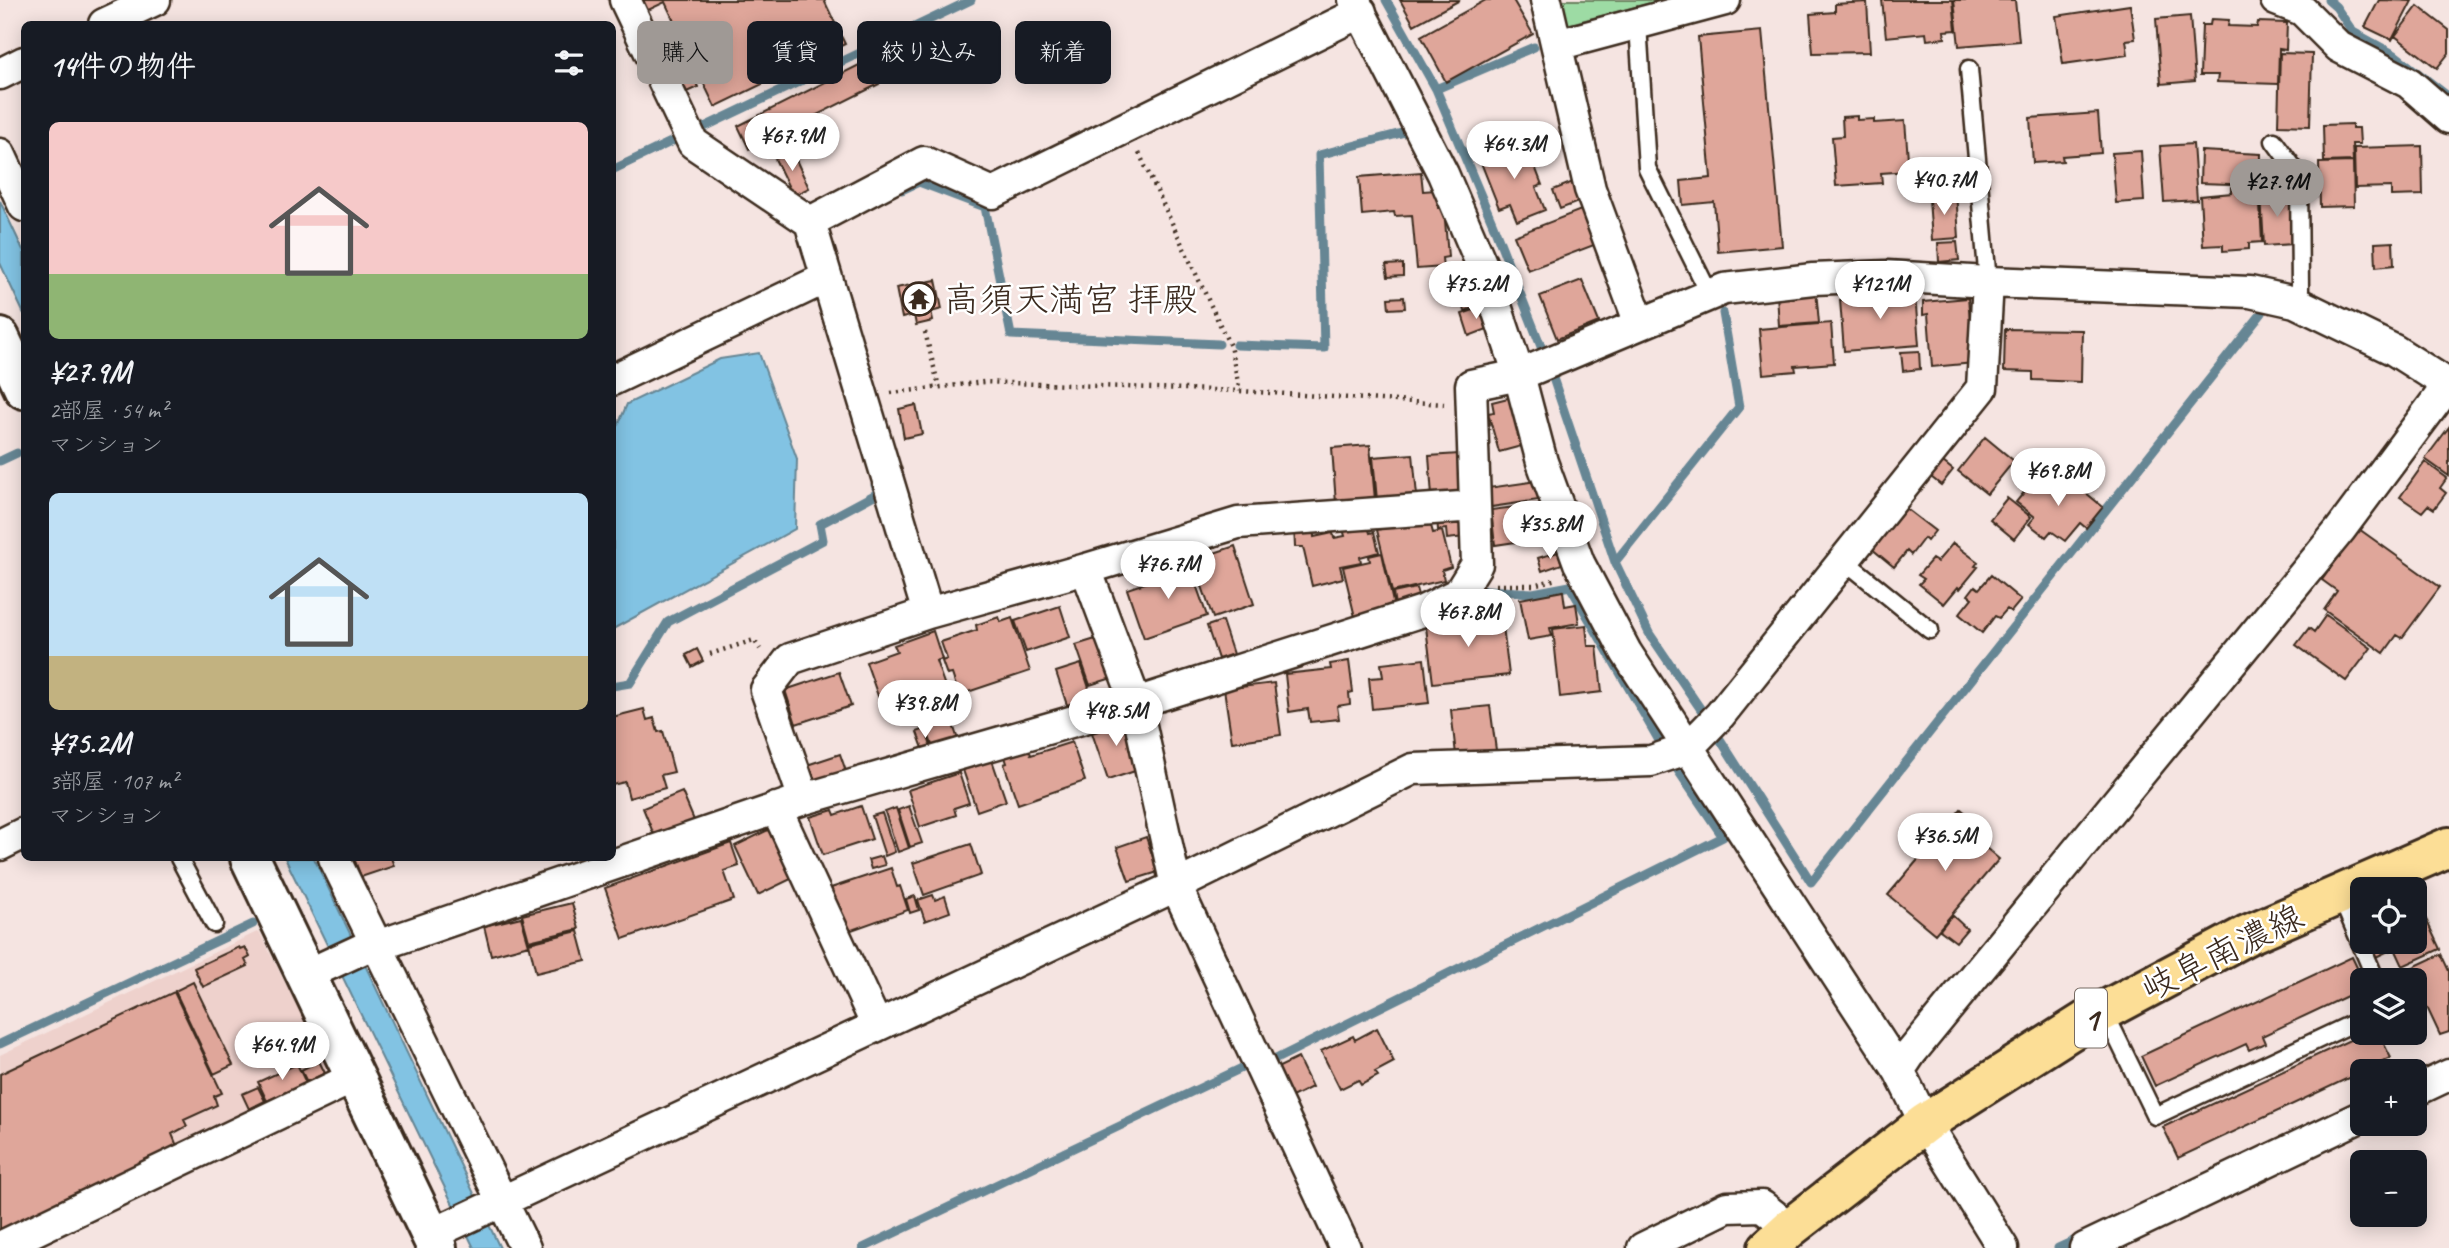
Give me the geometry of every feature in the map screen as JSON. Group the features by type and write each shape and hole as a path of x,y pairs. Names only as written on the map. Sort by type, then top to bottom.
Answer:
{"main road":[{"name":"岐阜南濃線","path":"1779,1238 1925,1123 2104,1011 2247,935 2449,847"}],"street":[{"path":"110,21 155,0"},
{"path":"625,0 693,143 810,222 928,614"},
{"path":"1546,0 1590,189 1640,324"},
{"path":"1558,45 1726,0"},
{"path":"2276,0 2302,10 2339,47 2409,83 2449,118"},
{"path":"810,222 924,162 993,193 1357,6 1443,174 1485,271 1519,375 1542,462 1583,572 1626,652 1899,1071 1925,1123 2003,1248"},
{"path":"0,74 21,64"},
{"path":"0,154 21,200"},
{"path":"318,970 373,945 790,803 1136,703 1423,611 1458,593 1477,564 1471,385 1519,375 1724,289 1875,276 2250,292 2295,302 2394,350 2449,385 2340,530 1899,1071"},
{"path":"616,378 826,278"},
{"path":"252,861 318,970 355,1077 437,1237 495,1205 1176,886 1413,769 1651,761 1687,749 1720,715 1982,388 1988,282"},
{"path":"0,338 21,383"},
{"path":"877,1026 790,803 766,690 790,659 928,614 1238,523 1475,506"},
{"path":"1086,569 1136,703 1176,886 1345,1248"},
{"path":"0,845 21,834"},
{"path":"335,861 495,1205 525,1248"},
{"path":"2427,1085 2449,1075"},
{"path":"0,1247 355,1077"},
{"path":"2085,1248 2350,1122"},
{"path":"1643,1248 1727,1207 1762,1206 1779,1238"}],"lane":[{"path":"1638,24 1647,168 1710,295"},
{"path":"1969,69 1988,282"},
{"path":"2274,141 2299,175 2300,290 2295,302"},
{"path":"1845,561 1930,630"},
{"path":"181,861 215,924"},
{"path":"2340,895 2371,968"},
{"path":"2104,1011 2155,1116 2350,1025"}],"path":[{"path":"1126,127 1230,346 1240,391"},
{"path":"925,332 939,387"},
{"path":"862,397 984,382 1240,391 1472,406"},
{"path":"1468,578 1500,585 1533,585 1583,572"},
{"path":"710,654 754,639 775,678"}],"shaded area":[{"path":"259,931 327,1066 325,1077 0,1232 0,1055"}],"green space":[{"path":"1555,0 1663,0 1562,26"}],"water":[{"path":"0,201 21,246 21,308 0,263"},
{"path":"759,353 797,459 795,529 616,627 616,430 627,404 720,359"},
{"path":"286,861 315,861 500,1248 474,1248"}],"building":[{"path":"638,0 824,0 834,21 747,21 747,84 762,84 715,107 704,84 733,84 733,21 674,21 665,2 644,12"},
{"path":"1400,0 1460,0 1414,25"},
{"path":"1486,0 1513,0 1533,34 1446,82 1421,36"},
{"path":"1882,0 1953,0 1956,30 1944,31 1945,38 1927,40 1926,33 1886,37"},
{"path":"1954,0 2015,0 2019,41 1959,46"},
{"path":"2379,0 2412,1 2392,40 2365,27"},
{"path":"1867,2 1870,52 1813,53 1810,14 1835,12 1835,4"},
{"path":"2130,5 2135,39 2126,40 2128,55 2063,64 2056,16"},
{"path":"2418,6 2449,30 2449,53 2437,68 2395,36"},
{"path":"2190,16 2195,81 2161,84 2156,19"},
{"path":"2211,19 2229,20 2228,26 2257,27 2258,22 2287,23 2286,50 2279,49 2278,84 2217,82 2218,75 2200,75 2202,25 2210,25"},
{"path":"1762,31 1782,246 1718,252 1714,202 1683,205 1681,181 1711,178 1698,37"},
{"path":"2280,53 2312,54 2310,126 2278,125"},
{"path":"857,66 857,84 879,84 749,149 738,126 821,84 843,84 843,73"},
{"path":"677,84 697,84 698,87 682,94"},
{"path":"2098,113 2101,153 2062,156 2063,161 2033,163 2030,118"},
{"path":"1857,116 1857,120 1874,119 1874,123 1905,121 1909,171 1881,173 1882,183 1836,186 1832,137 1843,136 1842,117"},
{"path":"2352,124 2352,128 2359,128 2360,144 2352,144 2353,161 2324,162 2323,125"},
{"path":"1520,144 1523,154 1529,151 1542,185 1536,187 1545,210 1517,221 1510,204 1499,208 1480,160"},
{"path":"2193,144 2197,200 2164,202 2160,146"},
{"path":"2422,146 2423,195 2391,196 2391,187 2355,188 2354,148"},
{"path":"792,151 809,188 793,196 775,159"},
{"path":"2141,151 2144,201 2116,203 2112,153"},
{"path":"2201,151 2261,154 2260,185 2200,183"},
{"path":"2353,162 2354,206 2320,207 2319,163"},
{"path":"1421,172 1423,191 1436,190 1438,208 1444,208 1448,257 1442,258 1443,267 1417,269 1412,215 1395,216 1394,212 1362,215 1359,177"},
{"path":"1573,182 1581,201 1560,209 1553,190"},
{"path":"2259,186 2262,242 2249,243 2249,249 2223,251 2223,245 2203,246 2200,196 2232,193 2232,187"},
{"path":"1956,191 1959,238 1932,240 1929,199 1945,198 1945,192"},
{"path":"2290,193 2293,244 2264,246 2261,195"},
{"path":"1581,210 1594,245 1528,270 1514,236"},
{"path":"1957,242 1959,260 1939,262 1938,243"},
{"path":"2393,242 2394,265 2376,267 2375,243"},
{"path":"1403,264 1403,276 1388,277 1386,265"},
{"path":"1467,265 1481,305 1465,311 1459,294 1463,292 1455,269"},
{"name":"高須天満宮 拝殿","path":"936,280 942,309 931,312 933,321 916,325 914,315 902,318 896,288"},
{"path":"1582,280 1599,322 1557,339 1540,296"},
{"path":"1903,288 1904,295 1915,294 1919,345 1844,351 1840,300 1870,298 1870,291"},
{"path":"1816,290 1819,323 1779,326 1777,294"},
{"path":"1404,297 1405,308 1389,309 1388,298"},
{"path":"1968,298 1974,363 1932,367 1928,314 1923,315 1923,302"},
{"path":"1482,307 1490,328 1469,336 1462,314"},
{"path":"1831,323 1834,363 1795,366 1796,371 1763,374 1759,329"},
{"path":"2005,329 2082,330 2081,382 2033,380 2033,372 2004,371"},
{"path":"1919,351 1920,369 1903,371 1901,352"},
{"path":"1512,397 1525,445 1499,452 1488,413 1494,412 1492,402"},
{"path":"916,405 922,434 904,438 899,409"},
{"path":"2449,427 2449,476 2425,459"},
{"path":"1985,437 2014,461 1987,494 1958,471"},
{"path":"1370,445 1375,500 1336,504 1332,448"},
{"path":"1413,454 1417,496 1377,500 1373,457"},
{"path":"1459,454 1462,493 1432,496 1429,456"},
{"path":"1938,458 1953,470 1941,485 1926,473"},
{"path":"2425,462 2447,478 2440,488 2446,493 2434,509 2428,505 2422,512 2400,497"},
{"path":"2057,470 2072,482 2065,491 2050,479"},
{"path":"2040,473 2066,493 2074,483 2103,507 2086,528 2080,523 2065,541 2051,531 2046,537 2029,524 2035,517 2016,502"},
{"path":"1537,481 1539,500 1491,507 1488,488"},
{"path":"2007,498 2031,517 2014,539 1990,519"},
{"path":"1539,504 1543,538 1495,545 1491,510"},
{"path":"1904,507 1935,531 1927,541 1924,538 1911,555 1907,551 1894,567 1871,548"},
{"path":"1463,515 1465,537 1447,539 1446,529 1438,530 1437,518"},
{"path":"1429,518 1433,533 1442,531 1451,567 1442,570 1444,580 1392,592 1377,530"},
{"path":"1367,524 1370,533 1374,532 1379,552 1360,557 1361,562 1340,566 1343,578 1312,586 1303,547 1295,547 1294,526 1313,525 1314,537 1333,533 1334,538 1345,536 1343,529"},
{"path":"2359,529 2440,587 2402,638 2397,635 2384,653 2324,610 2337,591 2322,580"},
{"path":"1953,543 1978,562 1975,566 1978,567 1944,604 1919,584 1924,579 1918,575 1932,559 1937,562"},
{"path":"1235,546 1254,604 1213,618 1193,560"},
{"path":"1558,552 1562,564 1542,571 1538,558"},
{"path":"1382,553 1394,607 1355,617 1343,567 1370,561 1369,556"},
{"path":"1187,559 1207,616 1144,638 1127,589 1171,574 1168,565"},
{"path":"1991,575 2021,600 2011,612 2007,609 1999,618 1995,616 1982,633 1959,614 1972,598 1968,595 1975,586 1979,589"},
{"path":"1416,588 1419,599 1395,605 1393,593"},
{"path":"1563,591 1565,606 1576,604 1579,623 1550,628 1552,636 1528,640 1520,599"},
{"path":"1060,606 1070,637 1026,652 1015,621"},
{"path":"1484,612 1485,621 1502,618 1509,675 1433,683 1426,627 1459,623 1458,615"},
{"path":"2326,615 2371,648 2346,681 2296,645 2309,628 2314,632"},
{"path":"999,617 1001,622 1012,618 1030,671 959,695 952,674 947,675 942,661 947,659 941,642 977,630 976,625"},
{"path":"1222,621 1233,654 1218,659 1207,626"},
{"path":"1586,625 1588,646 1597,646 1602,692 1560,697 1553,629"},
{"path":"933,631 942,659 936,661 946,689 883,710 866,662 897,651 894,645"},
{"path":"1102,637 1115,677 1090,685 1076,645"},
{"path":"697,649 703,661 692,667 686,655"},
{"path":"1424,659 1429,703 1372,709 1369,678 1383,677 1381,664"},
{"path":"1349,661 1353,692 1349,693 1350,704 1337,706 1339,719 1310,722 1308,709 1289,712 1285,674 1331,669 1330,664"},
{"path":"1081,664 1092,697 1067,705 1056,672"},
{"path":"839,672 851,706 796,724 785,690"},
{"path":"1274,683 1281,735 1232,742 1224,689"},
{"path":"1490,706 1496,750 1456,755 1451,710"},
{"path":"644,709 647,720 654,718 658,732 663,731 674,772 661,775 665,788 629,798 625,782 616,784 616,716"},
{"path":"950,715 958,740 933,748 925,724"},
{"path":"1123,716 1141,769 1108,780 1090,727"},
{"path":"925,729 932,749 924,751 917,732"},
{"path":"1072,742 1085,781 1018,804 1004,764 1007,763 1005,757 1029,749 1031,755"},
{"path":"840,754 848,777 812,789 804,766"},
{"path":"992,760 1006,801 977,811 963,770"},
{"path":"959,773 969,803 954,808 956,815 920,827 908,790"},
{"path":"682,792 696,825 656,840 643,808"},
{"path":"861,806 872,839 823,855 810,817 833,810 835,815"},
{"path":"909,806 922,843 910,847 898,810"},
{"path":"896,808 909,848 898,852 885,812"},
{"path":"1961,809 1988,832 1979,842 1999,859 1935,934 1888,895"},
{"path":"882,813 895,852 885,856 872,816"},
{"path":"770,829 793,878 758,895 735,846"},
{"path":"1146,837 1158,872 1129,881 1117,847"},
{"path":"731,843 739,866 724,871 734,900 623,939 605,888"},
{"path":"971,844 981,875 924,895 913,863"},
{"path":"882,856 885,865 871,869 868,860"},
{"path":"355,861 392,861 394,866 361,877"},
{"path":"891,868 908,910 846,932 831,888"},
{"path":"933,895 935,900 945,896 950,912 925,921 918,900"},
{"path":"915,896 919,910 910,913 906,899"},
{"path":"572,903 579,929 529,941 522,915"},
{"path":"1952,915 1967,929 1956,942 1940,930"},
{"path":"521,917 529,945 491,955 484,926"},
{"path":"2427,921 2440,949 2403,966 2398,954 2427,954"},
{"path":"578,931 586,961 536,973 529,943"},
{"path":"239,947 245,947 250,957 245,960 248,966 203,987 194,968"},
{"path":"2441,954 2449,971 2449,1032 2440,1035 2427,1007 2427,968 2411,968"},
{"path":"2352,957 2357,968 2350,968 2350,995 2262,1036 2265,1043 2249,1050 2246,1044 2155,1086 2141,1056"},
{"path":"193,982 233,1065 214,1074 175,991"},
{"path":"174,992 222,1093 214,1096 217,1105 184,1120 187,1126 172,1134 177,1146 0,1230 0,1074"},
{"path":"1377,1028 1394,1062 1375,1072 1378,1076 1361,1085 1358,1080 1340,1089 1321,1051 1353,1036 1355,1040"},
{"path":"2350,1040 2350,1045 2384,1045 2391,1058 2350,1059 2350,1077 2178,1158 2163,1127"},
{"path":"1298,1058 1312,1087 1290,1098 1275,1069"},
{"path":"319,1061 325,1073 307,1082 301,1070"},
{"path":"297,1064 306,1083 267,1101 258,1082"},
{"path":"258,1087 265,1101 249,1109 242,1094"}],"waterway":[{"path":"696,131 971,0"},
{"path":"1386,0 1436,89 1542,349"},
{"path":"2328,0 2353,32 2395,55 2449,97"},
{"path":"1436,89 1534,47"},
{"path":"1236,345 1324,348 1319,155 1405,132"},
{"path":"616,168 677,139"},
{"path":"902,190 919,182 985,207 1011,335 1219,344"},
{"path":"1615,562 1739,407 1723,313"},
{"path":"1718,736 1811,882 2262,313"},
{"path":"1553,378 1615,562 1649,633 1706,717"},
{"path":"0,461 17,453"},
{"path":"616,685 630,683 668,622 823,540 820,524 878,493 875,485"},
{"path":"1486,590 1533,593 1570,586 1661,744"},
{"path":"1276,1059 1723,837 1677,769"},
{"path":"0,1044 253,924"},
{"path":"863,1248 1244,1067"},
{"path":"2058,1248 2082,1237"}],"place":[{"name":"高須天満宮 拝殿","path":"919,299"}]}
